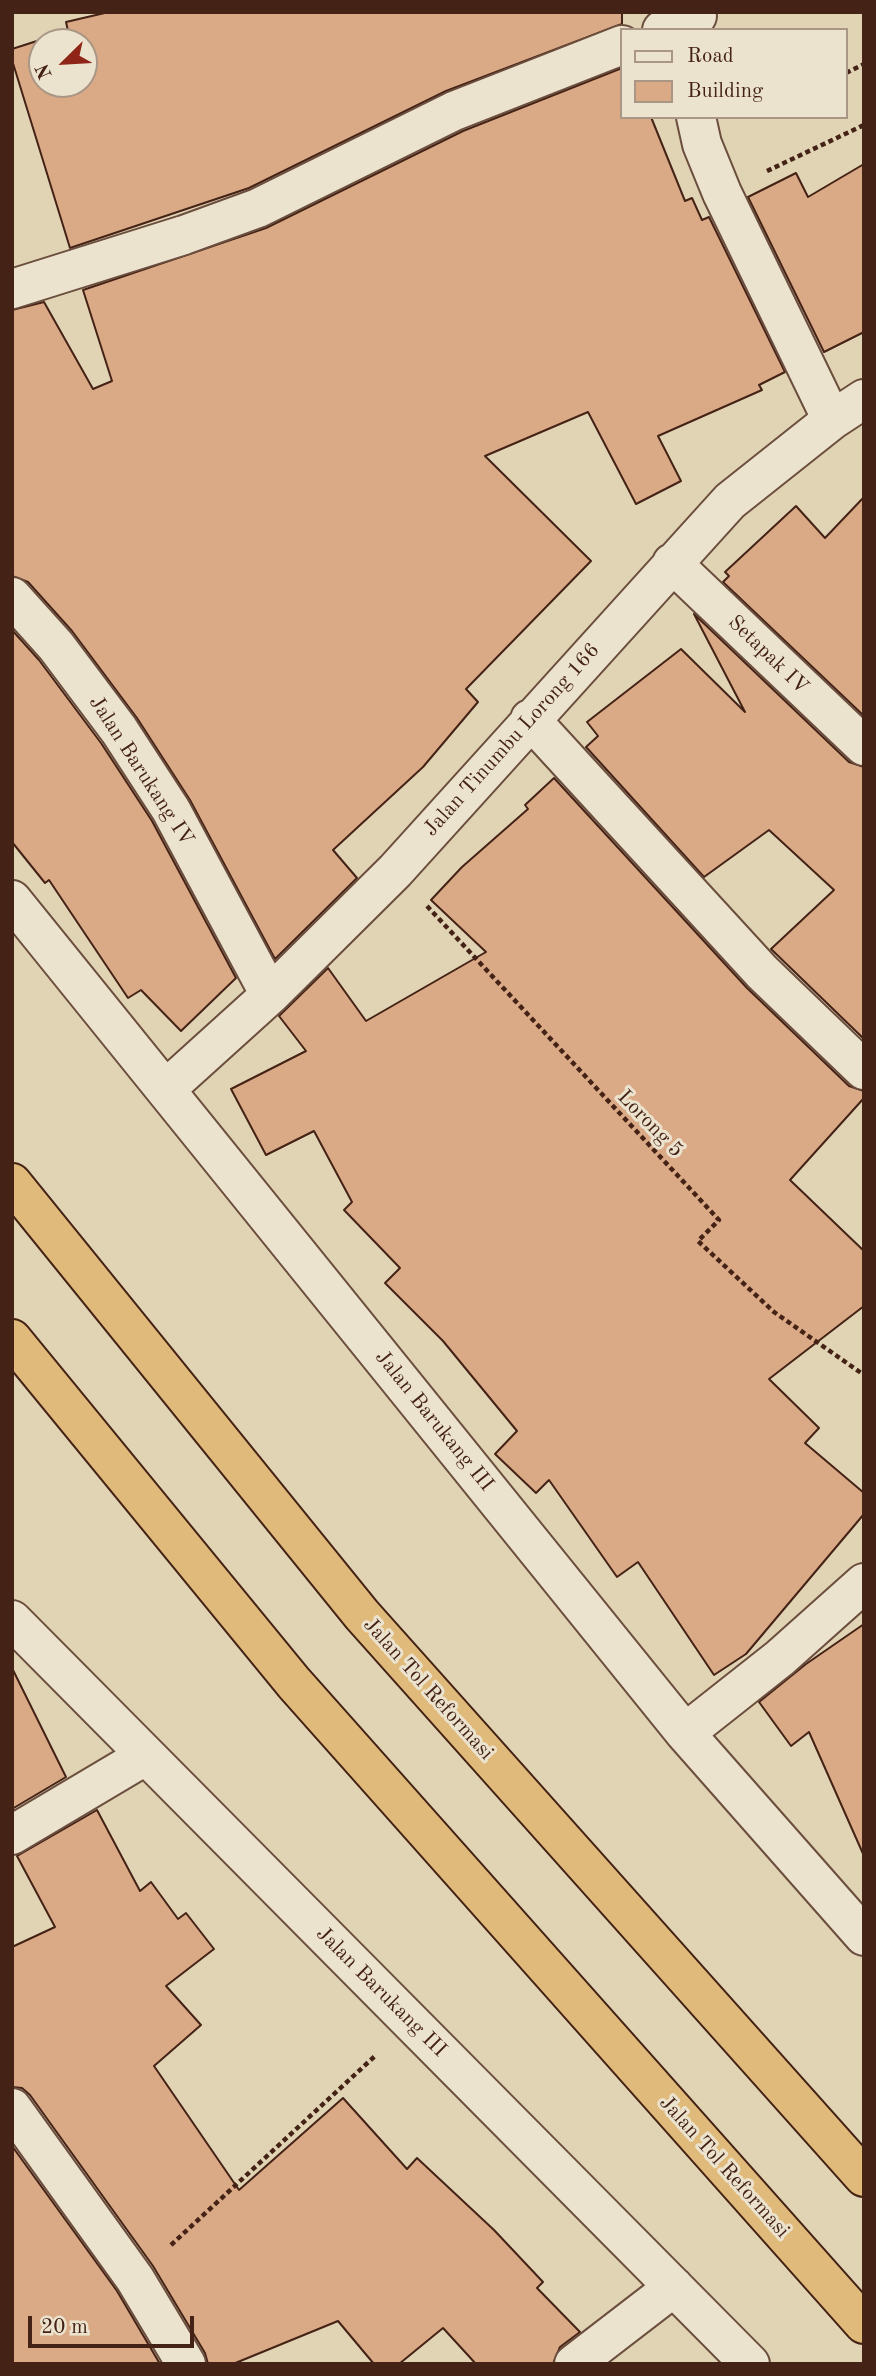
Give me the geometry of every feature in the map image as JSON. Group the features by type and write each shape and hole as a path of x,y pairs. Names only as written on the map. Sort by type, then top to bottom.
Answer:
{"highway":[{"name":"Jalan Tol Reformasi","path":"12,1183 362,1615 864,2177"},
{"name":"Jalan Tol Reformasi","path":"12,1339 294,1683 860,2320"}],"street":[{"path":"668,28 696,19"},
{"path":"12,289 184,235 258,208 454,111 620,46"},
{"path":"696,119 702,144 722,192 832,420"},
{"name":"Jalan Tinumbu Lorong 166","path":"166,1089 270,996 395,871 730,501 832,420 864,399"},
{"name":"Setapak IV","path":"672,563 864,746"},
{"name":"Jalan Barukang IV","path":"12,597 56,646 119,730 172,810 270,996"},
{"path":"530,719 762,972 864,1070"},
{"name":"Jalan Barukang III","path":"12,900 685,1732 864,1936"},
{"path":"685,1732 770,1667 864,1583"},
{"name":"Jalan Barukang III","path":"14,1626 750,2364"},
{"path":"12,1835 145,1756"},
{"path":"12,2108 135,2279 186,2364"},
{"path":"574,2364 674,2287"}],"path":[{"path":"848,72 864,64"},
{"path":"722,192 864,125"},
{"name":"Lorong 5","path":"395,871 719,1220 698,1241 774,1312 864,1375"},
{"path":"135,2279 411,2022"}],"building":[{"path":"109,12 622,12 622,24 446,91 249,188 70,248 12,60 12,49 28,44 28,98 98,98 98,28 67,28 66,22"},
{"path":"620,69 620,119 652,119 685,201 692,198 702,220 709,217 785,372 759,385 762,390 658,436 681,481 636,504 588,412 485,456 591,561 466,689 478,702 423,767 333,850 357,878 275,959 190,800 137,718 72,631 28,582 12,576 12,310 44,302 93,389 112,381 83,290 266,228 463,131"},
{"path":"864,164 864,332 824,352 748,197 796,173 808,197"},
{"path":"864,497 864,716 723,582 729,576 725,572 796,506 825,538"},
{"path":"694,614 849,762 864,767 864,1039 771,949 834,890 769,830 704,877 586,747 598,736 587,722 681,649 745,712"},
{"path":"12,630 39,660 101,743 152,821 236,978 181,1031 141,990 128,998 49,880 45,883 12,842"},
{"path":"554,778 747,988 849,1086 864,1091 864,1098 790,1180 864,1251 864,1306 769,1379 819,1428 805,1443 864,1493 864,1514 746,1654 714,1675 638,1562 617,1577 549,1480 536,1493 495,1454 517,1431 443,1341 385,1283 400,1268 344,1210 352,1202 314,1131 266,1155 231,1089 306,1051 279,1016 328,968 366,1021 486,952 431,900 462,867 528,809 525,805"},
{"path":"864,1624 864,1856 809,1732 791,1746 759,1702 806,1664"},
{"path":"12,1668 66,1777 12,1809"},
{"path":"97,1810 140,1891 151,1882 178,1919 186,1913 214,1949 166,1986 201,2025 154,2066 239,2190 343,2098 407,2169 417,2158 494,2230 543,2282 537,2288 580,2332 560,2347 553,2364 476,2364 443,2328 399,2364 374,2364 338,2321 233,2364 208,2364 205,2353 153,2266 30,2095 22,2088 12,2087 12,1947 55,1927 17,1856"},
{"path":"12,2146 117,2291 160,2364 12,2364"}]}
